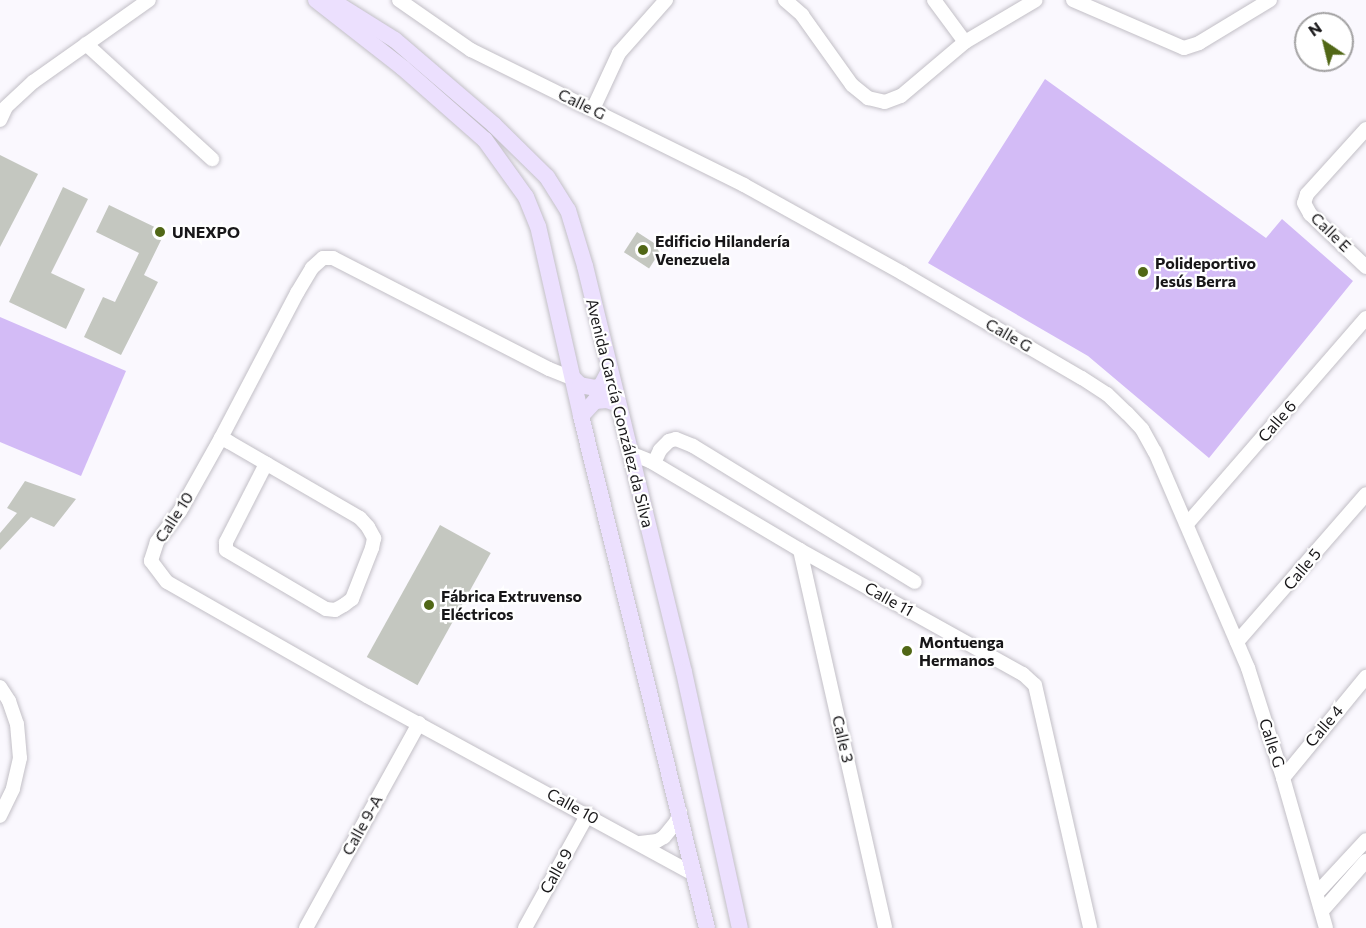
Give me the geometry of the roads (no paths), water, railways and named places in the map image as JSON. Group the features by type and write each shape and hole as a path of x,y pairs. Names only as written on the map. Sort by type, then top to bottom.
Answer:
{"main road":[{"path":"316,0 468,122 485,140 526,197 538,226 581,416 680,812 706,928"},
{"name":"Avenida García González da Silva","path":"332,0 394,40 516,145 547,177 568,210 575,229 684,672 740,928"},
{"path":"574,379 580,385 594,388 601,386 610,369"},
{"path":"581,416 595,401 608,400 618,404"}],"street":[{"path":"0,120 6,107 33,82 149,0"},
{"name":"Calle G","path":"399,0 471,50 744,185 892,267 1107,394 1142,429 1155,452 1237,642 1283,778 1323,911 1326,928"},
{"path":"593,109 619,53 666,0"},
{"path":"785,0 802,15 852,85 868,98 885,102 901,96 965,42 1036,0"},
{"path":"933,0 965,42"},
{"path":"1073,0 1184,48 1199,43 1270,0"},
{"path":"86,44 212,159"},
{"name":"Calle E","path":"1366,129 1307,194 1304,203 1310,214 1366,267"},
{"name":"Calle 10","path":"574,379 549,369 333,258 322,258 312,268 297,292 221,438 180,511 153,551 151,561 167,582 694,874"},
{"name":"Calle 6","path":"1187,524 1366,318"},
{"path":"221,438 360,518 368,527 374,538 372,548 352,599 335,610 326,609 226,550 226,542 266,464"},
{"path":"634,472 652,462 669,441 676,439 693,446 915,582"},
{"name":"Calle 11","path":"630,453 652,462 800,550 1023,674 1035,685 1090,928"},
{"name":"Calle 5","path":"1237,642 1366,494"},
{"name":"Calle 3","path":"800,550 885,928"},
{"name":"Calle 4","path":"1283,778 1366,676"},
{"path":"0,687 9,701 17,724 20,758 13,789 0,816"},
{"name":"Calle 9-A","path":"306,928 419,723"},
{"path":"638,843 657,841 664,837 676,822 680,812"},
{"name":"Calle 9","path":"525,928 588,814"},
{"path":"1317,893 1366,840"},
{"path":"1323,911 1366,861"}],"place":[{"name":"UNEXPO","path":"160,232"},
{"name":"Edificio Hilandería Venezuela","path":"643,250"},
{"name":"Polideportivo Jesús Berra","path":"1143,272"},
{"name":"Fábrica Extruvenso Eléctricos","path":"429,605"},
{"name":"Montuenga Hermanos","path":"907,651"}]}
